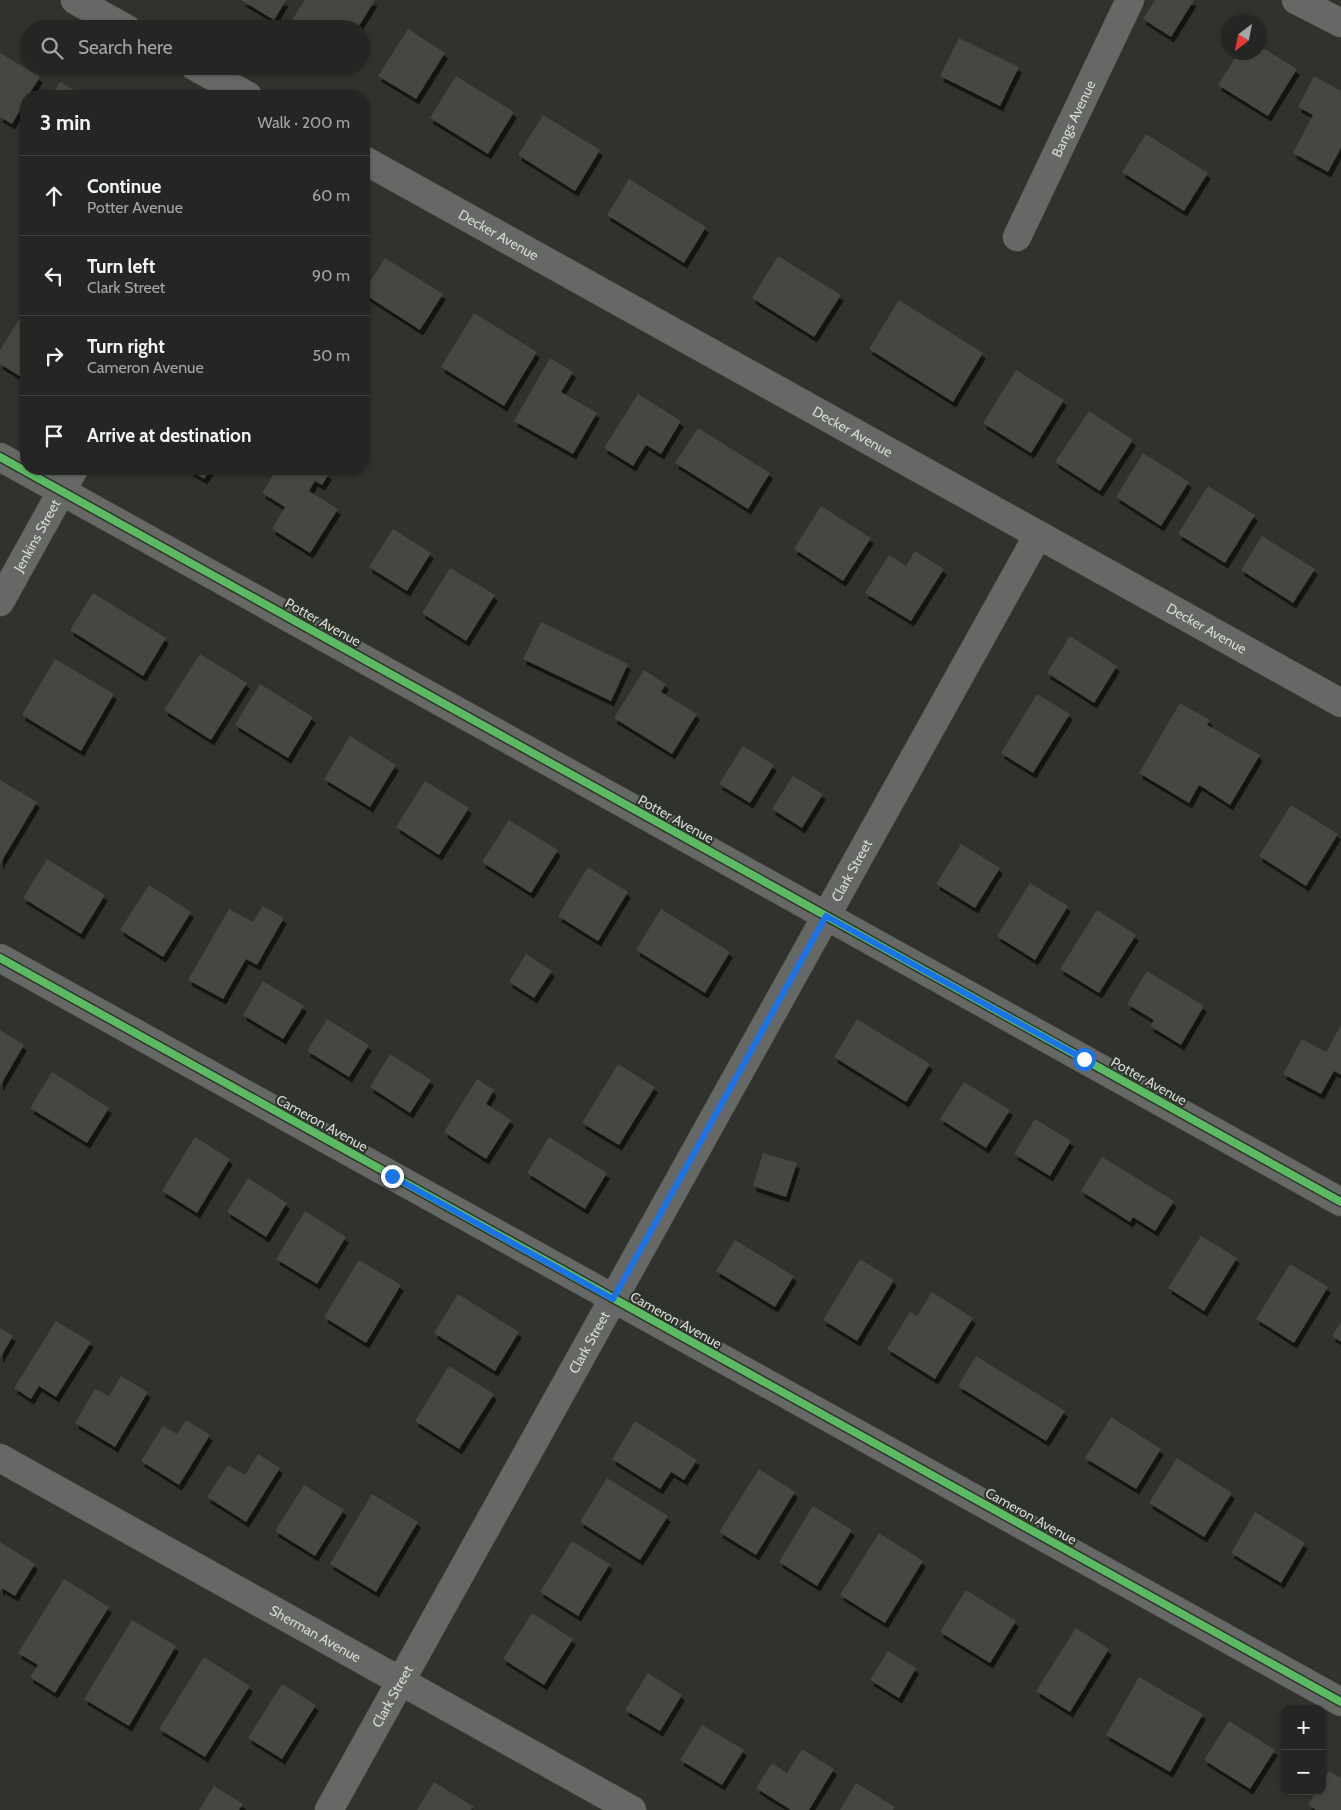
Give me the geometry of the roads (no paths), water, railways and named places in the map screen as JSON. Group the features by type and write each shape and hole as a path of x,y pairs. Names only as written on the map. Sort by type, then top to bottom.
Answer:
{"street":[{"path":"75,0 110,20"},
{"name":"Bangs Avenue","path":"1017,237 1130,0"},
{"path":"1296,0 1341,23"},
{"path":"210,75 237,90"},
{"name":"Decker Avenue","path":"370,163 1341,703"},
{"name":"Potter Avenue","path":"0,457 20,464"},
{"name":"Potter Avenue","path":"53,475 68,480 826,916 1341,1202"},
{"name":"Jenkins Street","path":"0,602 68,480"},
{"name":"Clark Street","path":"329,1810 1038,535"},
{"name":"Cameron Avenue","path":"0,958 1341,1702"},
{"name":"Sherman Avenue","path":"0,1458 632,1810"}]}
